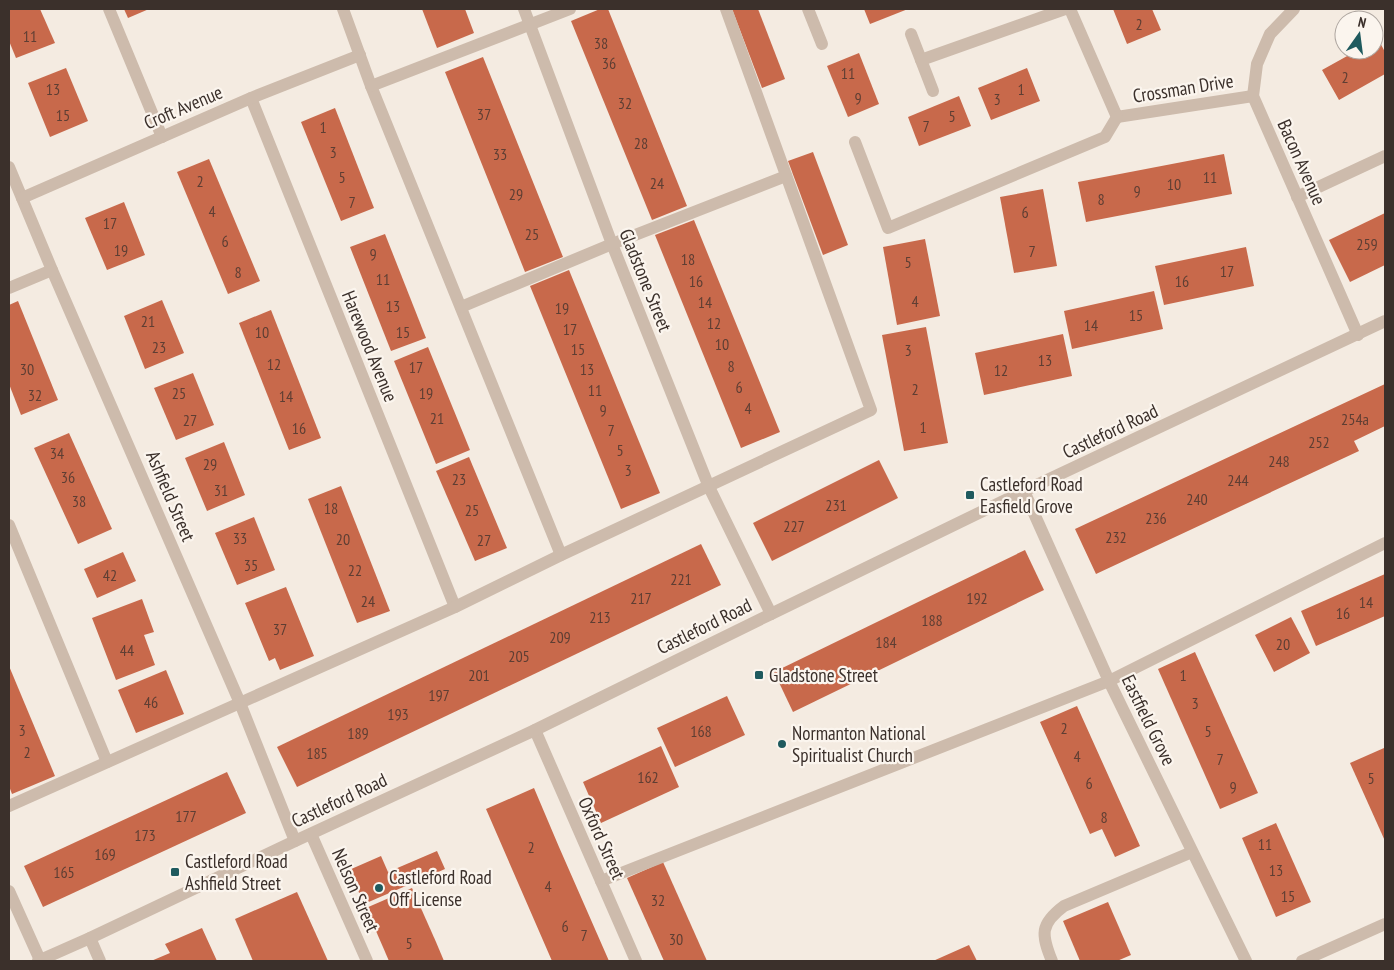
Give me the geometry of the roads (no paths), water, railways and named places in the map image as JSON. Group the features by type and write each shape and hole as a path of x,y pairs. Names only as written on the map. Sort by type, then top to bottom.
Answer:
{"street":[{"path":"109,9 162,137"},
{"path":"343,9 371,86 561,555"},
{"name":"Gladstone Street","path":"524,9 612,244 709,487 771,614"},
{"path":"371,86 570,9"},
{"path":"9,806 455,607 561,555 871,410 726,9"},
{"path":"808,9 822,44"},
{"path":"921,60 1065,9"},
{"name":"Crossman Drive","path":"1070,9 1116,117 1252,96"},
{"path":"1252,96 1257,64 1270,34 1294,9"},
{"path":"911,34 933,90"},
{"name":"Croft Avenue","path":"22,198 251,98 360,55"},
{"name":"Bacon Avenue","path":"1252,96 1358,335"},
{"name":"Harewood Avenue","path":"251,98 455,607"},
{"path":"856,142 888,228 1105,137 1116,117"},
{"path":"1297,197 1385,156"},
{"name":"Ashfield Street","path":"9,167 240,703 295,841"},
{"path":"461,307 612,244 786,176"},
{"path":"9,288 52,270"},
{"name":"Castleford Road","path":"39,961 535,730 1024,491 1385,322"},
{"name":"Eastfield Grove","path":"1024,491 1108,681 1246,961"},
{"path":"9,525 108,762"},
{"path":"601,881 1108,681 1385,543"},
{"name":"Oxford Street","path":"535,730 636,961"},
{"name":"Nelson Street","path":"311,834 367,961"},
{"path":"1052,961 1046,947 1044,929 1052,915 1058,910 1192,852"},
{"path":"9,891 39,961"},
{"path":"1302,961 1385,924"},
{"path":"90,938 100,961"}],"place":[{"name":"Castleford Road Easfield Grove","path":"970,495"},
{"name":"Gladstone Street","path":"759,675"},
{"name":"Normanton National Spiritualist Church","path":"782,744"},
{"name":"Castleford Road Ashfield Street","path":"175,872"},
{"name":"Castleford Road Off License","path":"379,888"}]}
